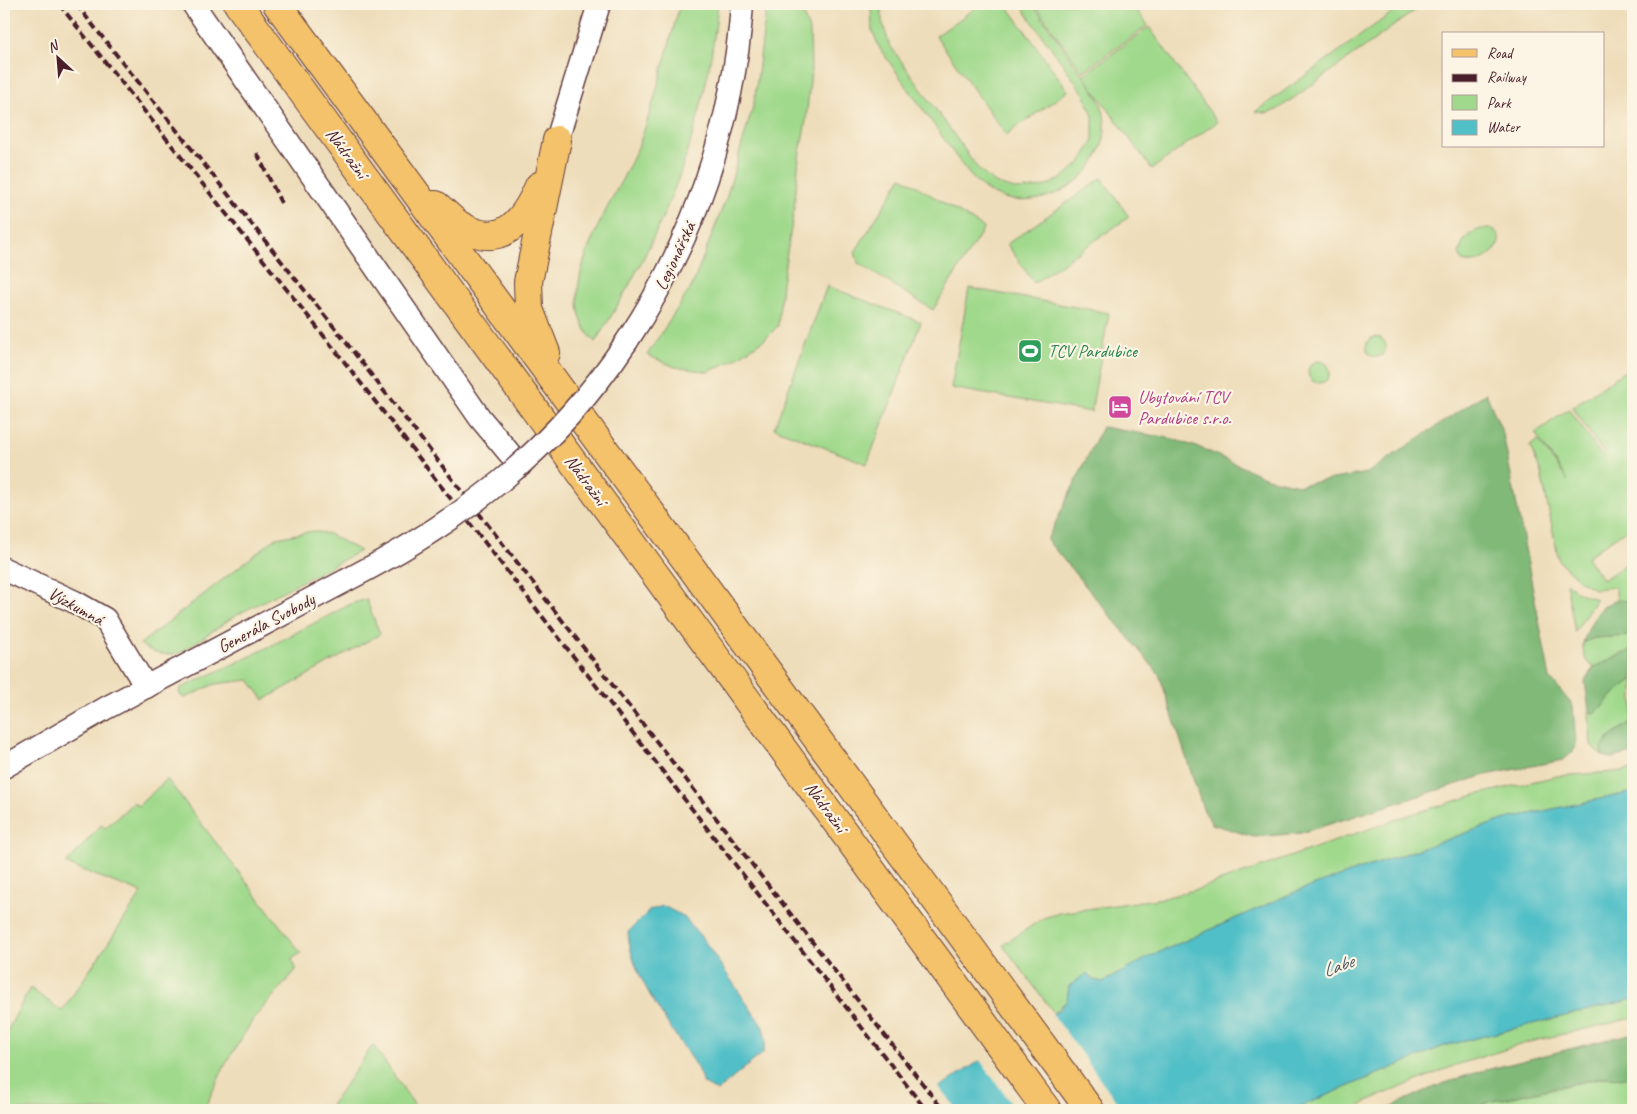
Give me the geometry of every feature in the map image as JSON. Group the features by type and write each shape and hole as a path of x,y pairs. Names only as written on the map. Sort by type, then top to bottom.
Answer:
{"main road":[{"name":"Nádražní","path":"238,4 1046,1110"},
{"name":"Nádražní","path":"277,4 1090,1110"},
{"path":"400,172 462,227 486,234 498,233 510,229 528,209 557,140"},
{"path":"557,140 531,263 528,297 532,320 568,402"}],"street":[{"path":"193,4 480,418 520,466"},
{"path":"557,140 598,4"},
{"name":"Legionářská","path":"520,466 557,431 580,404 627,341 663,284 702,193 716,150 733,78 742,4"},
{"name":"Generála Svobody","path":"4,767 425,537 470,506 520,466"},
{"name":"Výzkumná","path":"4,569 76,602 105,619 146,688"}],"green space":[{"path":"680,4 718,4 712,50 703,95 692,138 661,222 619,302 595,342 582,320 578,296 582,269 591,242 640,142"},
{"path":"767,4 799,4 810,32 811,71 806,121 799,157 794,210 782,283 778,326 765,339 735,359 708,372 675,367 647,355 692,286 726,199 754,103"},
{"path":"871,4 882,4 882,21 889,44 977,167 997,184 1018,190 1042,187 1061,179 1080,163 1093,141 1093,116 1084,94 1020,4 1032,4 1090,84 1101,104 1105,118 1105,132 1097,157 1090,168 1069,186 1040,199 1013,200 996,195 981,186 964,167 880,49 872,30"},
{"path":"981,4 1006,4 1068,91 1006,135 936,36"},
{"path":"1034,4 1132,4 1148,25 1083,72"},
{"path":"1404,4 1424,4 1277,110 1267,113 1255,112"},
{"path":"1149,27 1217,122 1152,169 1083,75"},
{"path":"902,177 984,228 933,310 858,263 855,252"},
{"path":"1102,178 1129,217 1034,283 1007,244"},
{"path":"1488,228 1496,231 1499,237 1495,250 1481,260 1472,262 1462,261 1459,254 1465,239 1477,230"},
{"path":"827,286 921,322 867,464 774,428"},
{"name":"TCV Pardubice","path":"969,288 1109,313 1091,412 951,388"},
{"path":"1376,337 1383,340 1386,347 1383,354 1376,357 1369,354 1366,347 1369,340"},
{"path":"1319,361 1327,364 1330,372 1327,380 1319,383 1311,380 1308,372 1311,364"},
{"path":"1625,371 1633,380 1633,484 1627,489 1633,497 1633,525 1587,557 1603,580 1633,559 1633,621 1621,622 1615,587 1594,589 1579,580 1559,561 1541,473 1530,446 1538,440 1568,481 1535,433 1569,409 1602,456 1605,455 1572,407"},
{"path":"1486,393 1503,434 1550,678 1573,706 1576,745 1572,753 1563,760 1486,775 1301,833 1254,837 1212,824 1203,809 1159,674 1047,540 1102,427 1169,438 1203,449 1267,478 1299,485 1367,473"},
{"path":"313,531 329,534 360,551 233,617 182,652 160,654 140,644 276,538"},
{"path":"1566,583 1579,593 1596,599 1575,632"},
{"path":"366,599 380,634 264,700 249,680 215,684 185,698 181,696 179,692 181,688 253,655 351,604"},
{"path":"1616,600 1633,601 1633,636 1594,638 1583,643 1595,617 1603,607"},
{"path":"1633,636 1633,649 1594,667 1588,663 1583,651 1583,643 1594,638"},
{"path":"1633,649 1633,679 1615,693 1595,714 1589,711 1585,681 1594,667"},
{"path":"1633,679 1633,720 1610,737 1601,748 1602,756 1591,745 1589,711 1595,714 1615,693"},
{"path":"1633,720 1633,753 1612,758 1602,756 1601,748 1610,737"},
{"path":"1633,769 1633,792 1506,819 1295,892 1151,956 1103,982 1093,980 1087,973 1069,986 1067,1000 1054,1013 1003,945 1043,918 1059,913 1164,898 1198,889 1409,815 1475,795 1557,776"},
{"path":"167,779 301,953 292,959 296,970 254,1018 224,1067 204,1110 4,1110 4,1037 30,988 62,1011 142,893 66,864 101,825 105,828 134,802 138,806"},
{"path":"1633,999 1633,1018 1529,1042 1456,1065 1367,1101 1356,1110 1292,1110 1444,1046"},
{"path":"1633,1033 1633,1081 1631,1078 1604,1077 1489,1102 1474,1110 1384,1110 1434,1087 1474,1073"},
{"path":"373,1045 418,1110 328,1110"},
{"path":"1605,1077 1631,1078 1633,1081 1633,1110 1474,1110 1489,1102"}],"water":[{"name":"Labe","path":"1633,792 1633,999 1444,1046 1292,1110 904,1110 1060,1009 1067,1000 1069,986 1087,973 1093,980 1103,982 1151,956 1295,892 1506,819"},
{"path":"663,906 683,916 703,939 763,1027 766,1041 763,1053 717,1091 704,1084 697,1068 644,985 636,967 628,932 650,910"}],"pier":[{"path":"1051,1012 1123,1110 1016,1110 979,1059"},
{"path":"938,1086 957,1110 902,1110 903,1108"}],"railway":[{"path":"59,4 339,355 926,1110"},
{"path":"76,4 338,332 943,1110"},
{"path":"257,153 281,203"}],"place":[{"name":"TCV Pardubice","path":"1030,351"},
{"name":"Ubytování TCV Pardubice s.r.o.","path":"1120,407"}]}
